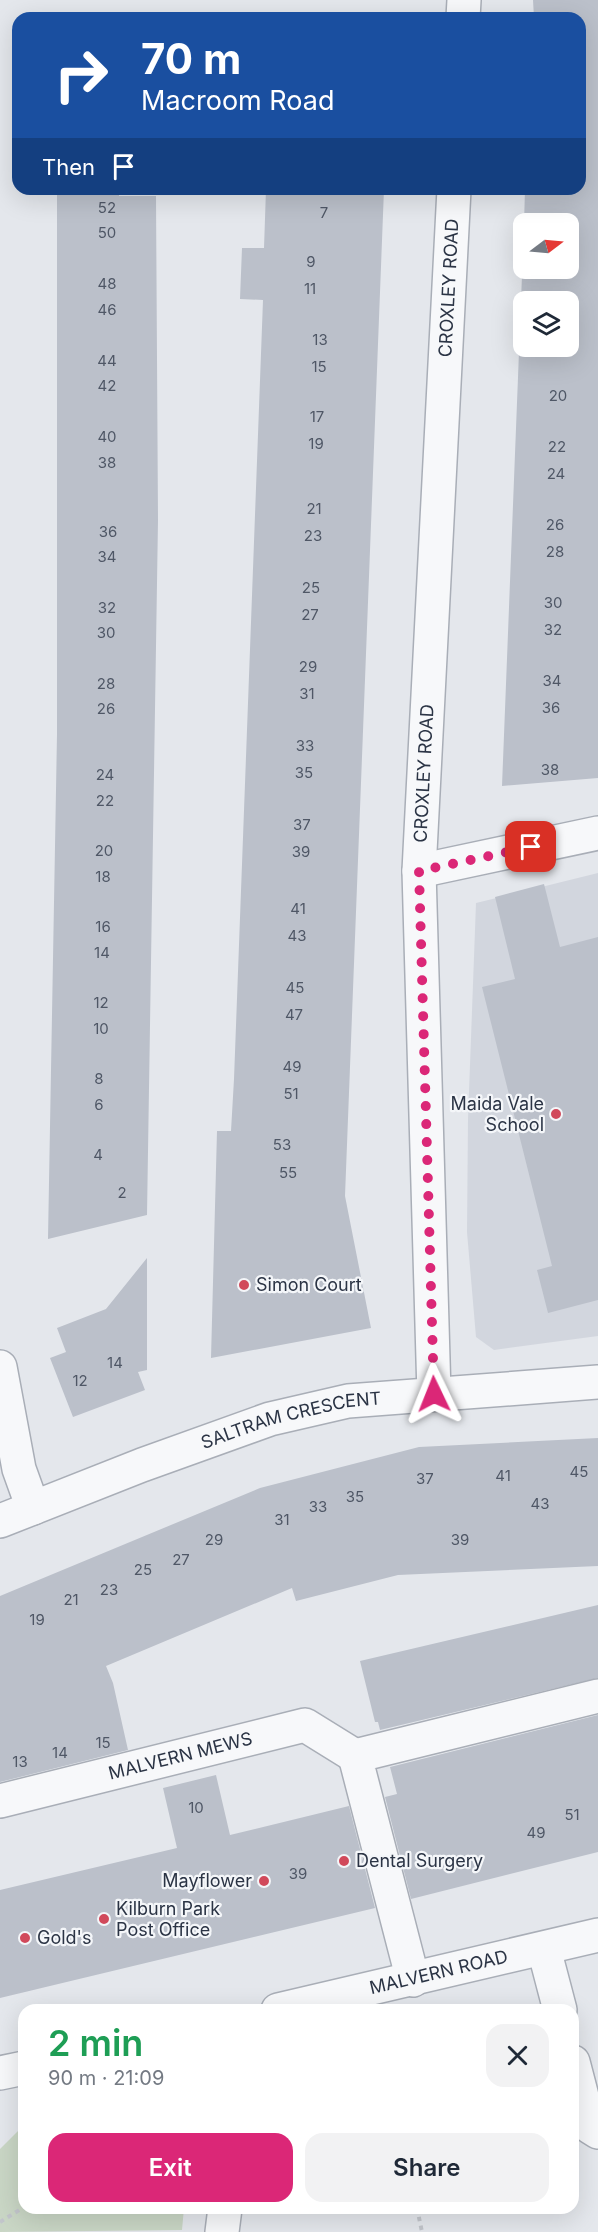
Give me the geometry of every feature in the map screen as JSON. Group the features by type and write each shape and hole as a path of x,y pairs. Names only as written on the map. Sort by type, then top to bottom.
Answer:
{"street":[{"name":"CROXLEY ROAD","path":"434,1394 419,871 454,195"},
{"path":"419,871 598,833"},
{"path":"0,1367 19,1469 33,1508"},
{"name":"SALTRAM CRESCENT","path":"0,1521 142,1465 270,1419 348,1401 598,1382"},
{"path":"413,1980 355,1756 598,1696"},
{"name":"MALVERN MEWS","path":"0,1801 305,1725 355,1756"},
{"name":"MALVERN ROAD","path":"305,2004 598,1935"},
{"path":"544,1948 558,2004"},
{"path":"0,2073 18,2069"},
{"path":"579,2085 590,2127 598,2132"},
{"path":"222,2232 224,2214"}],"path":[{"path":"0,2222 18,2211"},
{"path":"418,2214 422,2232"}],"shaded area":[{"name":"Maida Vale School","path":"598,873 598,1336 494,1350 476,1337 467,1232 468,1119 476,903"}],"green space":[{"path":"18,2131 18,2214 183,2214 182,2230 0,2232 0,2149"}],"building":[{"path":"533,0 598,0 598,778 502,786 519,357 579,357 579,291 521,291 522,279 579,279 579,213 524,213 525,195 586,195 586,12 534,12"},
{"path":"57,195 156,196 158,520 147,1215 48,1239 57,734"},
{"path":"266,195 384,195 345,1196 371,1328 211,1358 217,1131 231,1131 234,1079 263,300 240,299 242,248 264,248"},
{"name":"Maida Vale School","path":"544,884 560,947 598,937 598,1300 548,1313 537,1270 552,1266 482,987 515,979 495,897"},
{"path":"147,1258 147,1370 138,1372 145,1390 73,1417 50,1358 66,1352 57,1328 106,1309"},
{"path":"598,1438 598,1566 398,1575 296,1601 292,1588 106,1666 113,1683 128,1750 0,1782 0,1596 260,1488 419,1447"},
{"path":"598,1605 598,1678 380,1730 378,1722 375,1722 360,1661"},
{"path":"598,1715 598,1852 411,1899 385,1797 397,1794 390,1767"},
{"path":"216,1775 230,1835 349,1806 375,1908 0,1998 0,1890 177,1848 163,1788"}],"place":[{"name":"Maida Vale School","path":"556,1114"},
{"name":"Simon Court","path":"244,1285"},
{"name":"Dental Surgery","path":"344,1861"},
{"name":"Mayflower","path":"264,1881"},
{"name":"Kilburn Park Post Office","path":"104,1919"},
{"name":"Gold's","path":"25,1938"}],"route":[{"path":"434,1394 419,871 531,847"}]}
